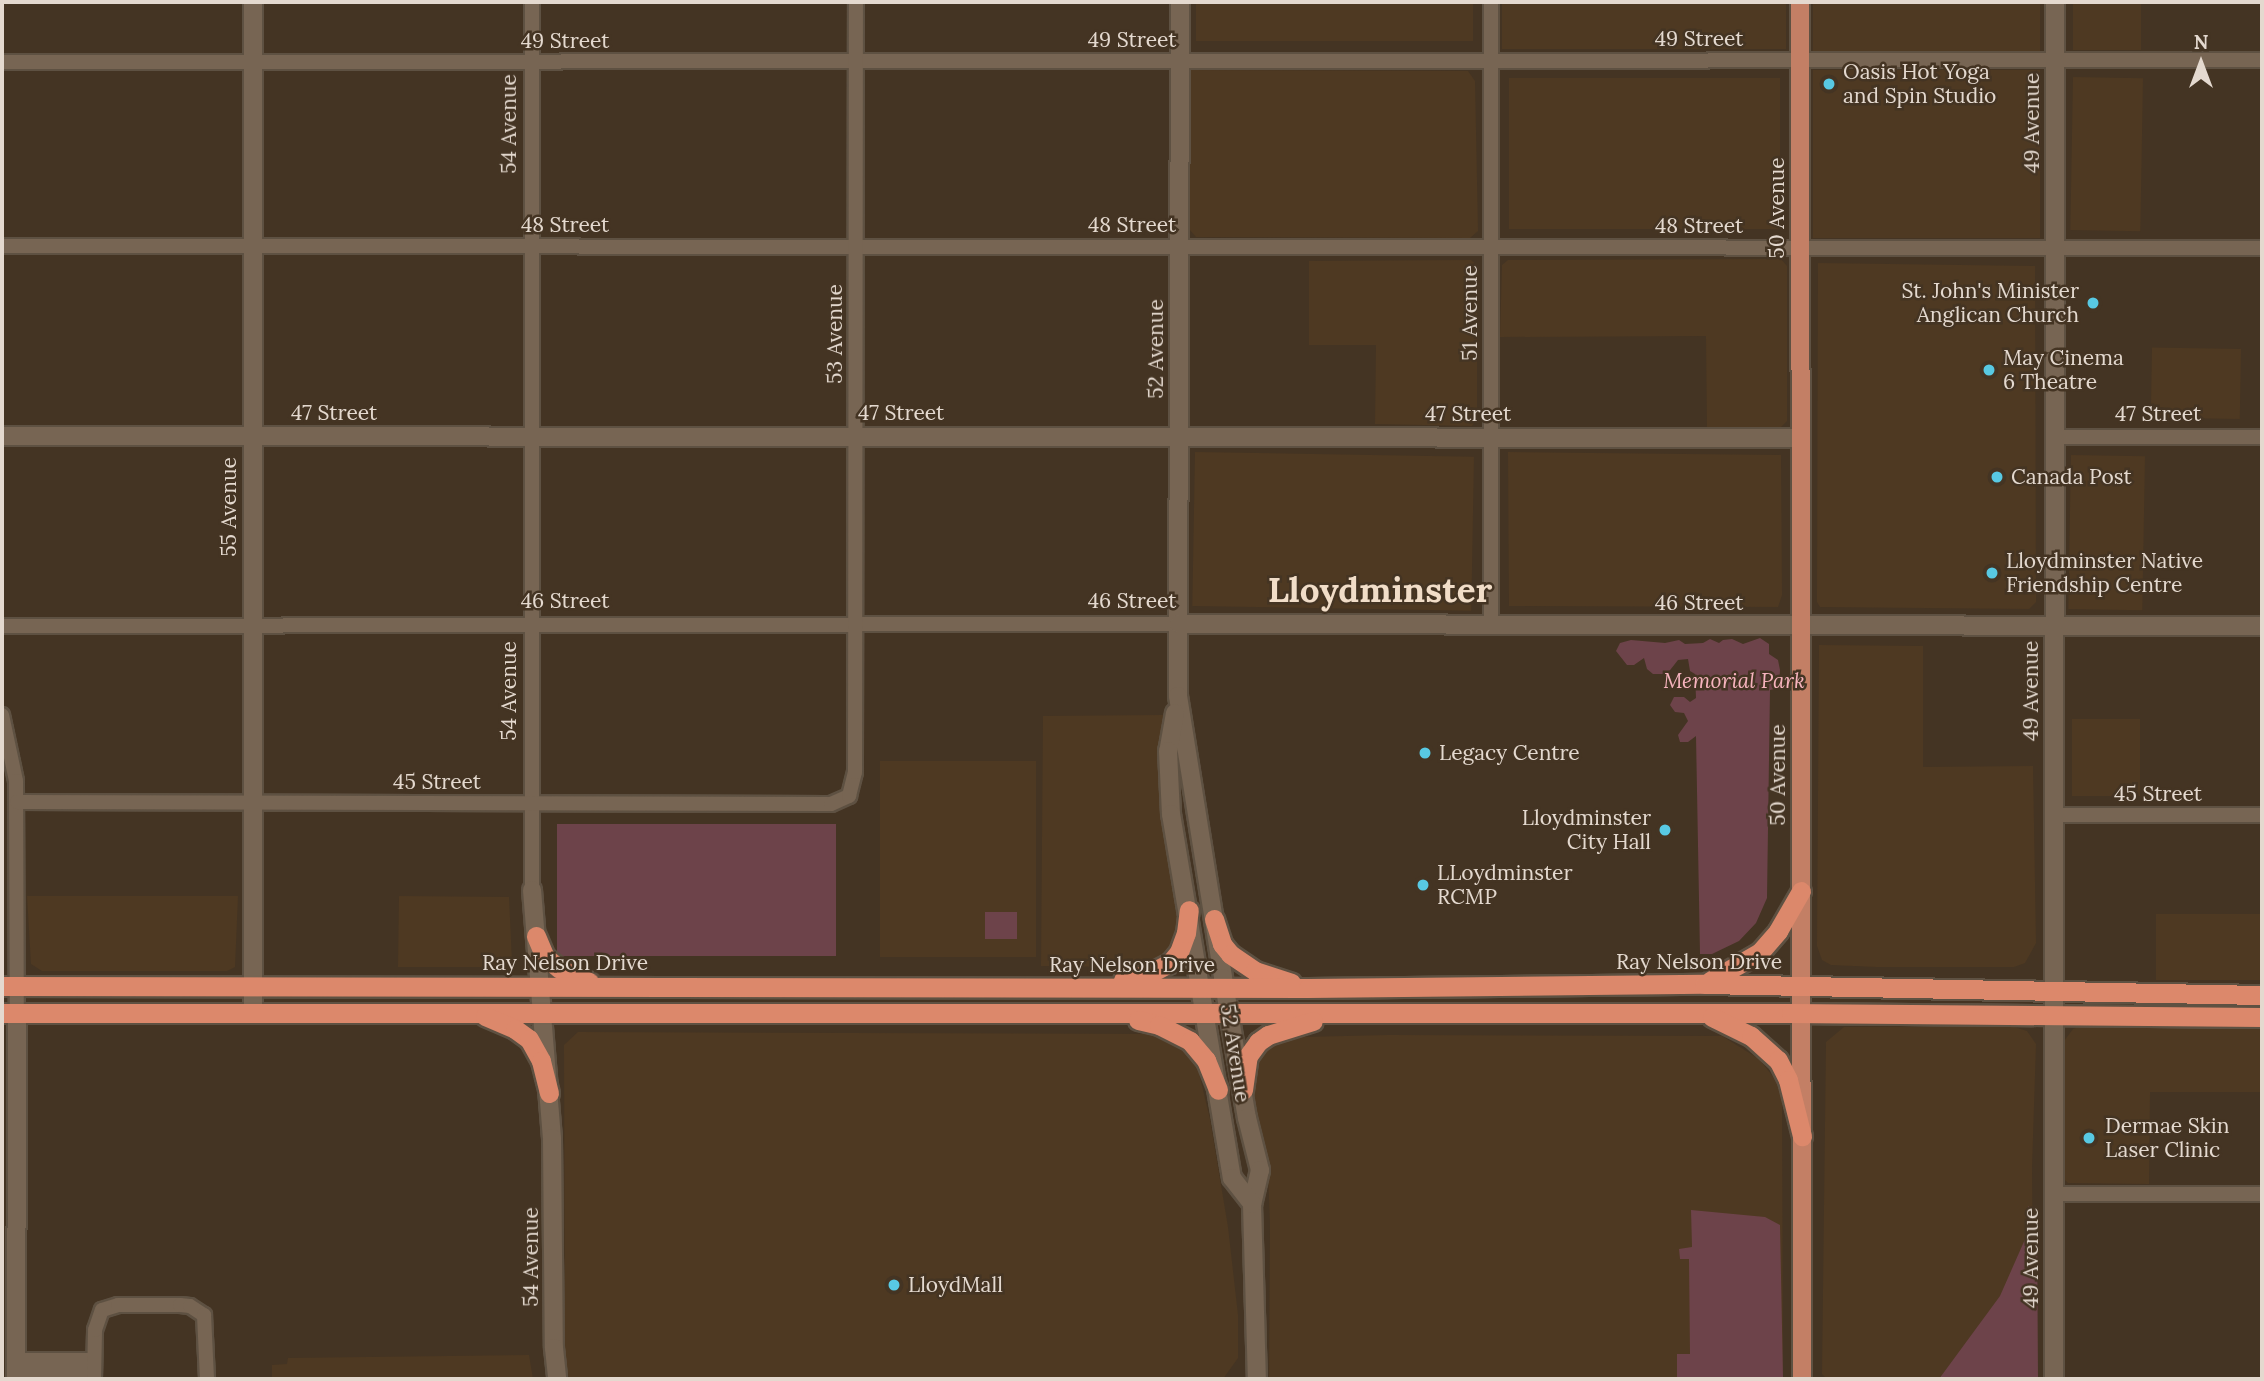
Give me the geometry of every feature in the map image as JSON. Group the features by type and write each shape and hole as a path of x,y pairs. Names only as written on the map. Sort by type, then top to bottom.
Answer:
{"highway":[{"path":"1704,984 1735,970 1760,952 1778,931 1801,891"},
{"path":"1089,987 1149,974 1170,963 1179,952 1189,910"},
{"path":"1213,919 1222,944 1230,954 1255,971 1308,988"},
{"path":"536,936 545,957 560,969 597,985"},
{"name":"Ray Nelson Drive","path":"10,986 1308,988 1704,984 2262,995"},
{"path":"477,1012 515,1029 528,1039 541,1061 549,1093"},
{"path":"9,1013 1803,1013 2262,1017"},
{"path":"1106,1013 1159,1025 1184,1037 1206,1060 1218,1090"},
{"path":"1705,1013 1751,1036 1774,1055 1788,1080 1802,1136"},
{"path":"988,1029 995,1022 1020,1014"},
{"path":"1243,1090 1248,1056 1258,1042 1295,1025 1343,1014"}],"main road":[{"name":"50 Avenue","path":"1800,2 1802,1379"}],"street":[{"name":"55 Avenue","path":"253,2 253,1013"},
{"name":"54 Avenue","path":"532,2 532,890 549,1093 553,1188 554,1348 557,1379"},
{"name":"53 Avenue","path":"852,792 855,772 856,2"},
{"name":"52 Avenue","path":"1180,2 1179,624 1178,695 1168,751 1169,791 1232,1178 1252,1205"},
{"name":"51 Avenue","path":"1491,2 1491,625"},
{"name":"49 Avenue","path":"2054,1379 2055,2"},
{"name":"49 Street","path":"2,62 2262,60"},
{"name":"48 Street","path":"2,246 2262,248"},
{"name":"47 Street","path":"2,436 1800,438"},
{"name":"47 Street","path":"2054,437 2262,437"},
{"name":"46 Street","path":"2,626 2262,626"},
{"name":"52 Avenue","path":"1178,695 1213,919 1260,1170 1252,1205 1257,1379"},
{"path":"2,715 13,762 17,802 9,1013 9,1226 16,1371 94,1371 98,1318 108,1307 190,1306 199,1310 206,1322 207,1379"},
{"name":"45 Street","path":"17,802 831,804 845,800 852,792"},
{"name":"45 Street","path":"2054,815 2262,815"},
{"path":"2054,1194 2262,1194"}],"shaded area":[{"path":"1196,2 1473,2 1473,41 1196,41"},
{"path":"1502,2 1786,2 1786,49 1502,49"},
{"path":"1813,2 2040,2 2040,52 1813,52"},
{"path":"2073,2 2141,2 2141,50 2073,50"},
{"path":"1189,70 1468,71 1475,81 1478,231 1470,238 1196,237 1189,229"},
{"path":"1813,70 2040,70 2040,238 1813,238"},
{"path":"2073,77 2143,78 2140,231 2070,230"},
{"path":"1509,78 1780,78 1780,229 1509,229"},
{"path":"1781,259 1787,266 1787,421 1780,428 1707,428 1706,336 1500,337 1502,265 1508,260"},
{"path":"1471,260 1477,265 1477,419 1472,426 1375,424 1376,345 1309,345 1309,261"},
{"path":"1818,263 2035,266 2036,602 2029,609 1820,607 1817,602"},
{"path":"2152,347 2241,349 2240,419 2151,417"},
{"path":"1195,452 1474,457 1471,611 1192,606"},
{"path":"1508,452 1781,455 1782,595 1778,607 1509,606"},
{"path":"2071,455 2145,456 2142,610 2068,609"},
{"path":"1819,645 1923,646 1923,767 2033,766 2036,943 2025,963 2014,967 1877,967 1831,965 1822,960 1817,946"},
{"path":"1163,715 1162,775 1178,925 1175,940 1169,951 1157,959 1117,967 1041,966 1043,716"},
{"path":"2072,719 2140,719 2140,796 2072,796"},
{"path":"880,761 1036,761 1036,957 880,957"},
{"path":"27,896 238,896 235,967 227,971 42,971 31,964"},
{"path":"399,896 509,897 512,962 503,967 398,967"},
{"path":"2156,914 2262,914 2262,980 2156,980"},
{"path":"2086,1024 2262,1025 2262,1092 2150,1092 2149,1184 2068,1183 2063,1178 2064,1041 2073,1029"},
{"path":"2011,1026 2027,1031 2036,1044 2032,1168 2034,1378 1827,1379 1822,1374 1826,1042 1844,1027"},
{"path":"578,1032 1156,1034 1186,1051 1197,1065 1210,1119 1228,1227 1238,1315 1238,1358 1223,1379 569,1379 565,1354 564,1045"},
{"path":"1722,1036 1759,1059 1782,1088 1783,1379 1269,1379 1268,1172 1252,1084 1258,1054 1283,1041 1302,1037"},
{"path":"529,1355 533,1379 272,1379 272,1365 287,1364 288,1358"}],"green space":[{"name":"Memorial Park","path":"1760,638 1769,644 1769,654 1778,660 1780,670 1779,688 1770,690 1767,898 1756,923 1739,941 1712,954 1700,954 1696,736 1688,742 1680,742 1678,735 1688,721 1684,713 1675,712 1670,705 1674,697 1684,697 1690,702 1696,698 1695,674 1690,671 1688,659 1678,660 1667,674 1653,674 1647,669 1644,658 1634,665 1627,665 1616,651 1620,643 1631,640 1665,643 1679,640 1685,644 1703,643 1710,639 1719,643 1732,639 1743,644"},
{"path":"557,824 836,824 836,956 557,956"},
{"path":"985,912 1017,912 1017,939 985,939"},
{"path":"2028,1206 2037,1213 2038,1379 1939,1379 2000,1296 2026,1237"},
{"path":"1691,1210 1765,1217 1780,1225 1783,1377 1780,1379 1677,1379 1677,1354 1690,1354 1689,1259 1680,1259 1679,1249 1692,1247"}],"place":[{"name":"Oasis Hot Yoga and Spin Studio","path":"1829,84"},
{"name":"St. John's Minister Anglican Church","path":"2093,303"},
{"name":"May Cinema 6 Theatre","path":"1989,370"},
{"name":"Canada Post","path":"1997,477"},
{"name":"Lloydminster Native Friendship Centre","path":"1992,573"},
{"name":"Legacy Centre","path":"1425,753"},
{"name":"Lloydminster City Hall","path":"1665,830"},
{"name":"LLoydminster RCMP","path":"1423,885"},
{"name":"Dermae Skin Laser Clinic","path":"2089,1138"},
{"name":"LloydMall","path":"894,1285"}],"district":[{"name":"Lloydminster","path":"1380,590"}]}
